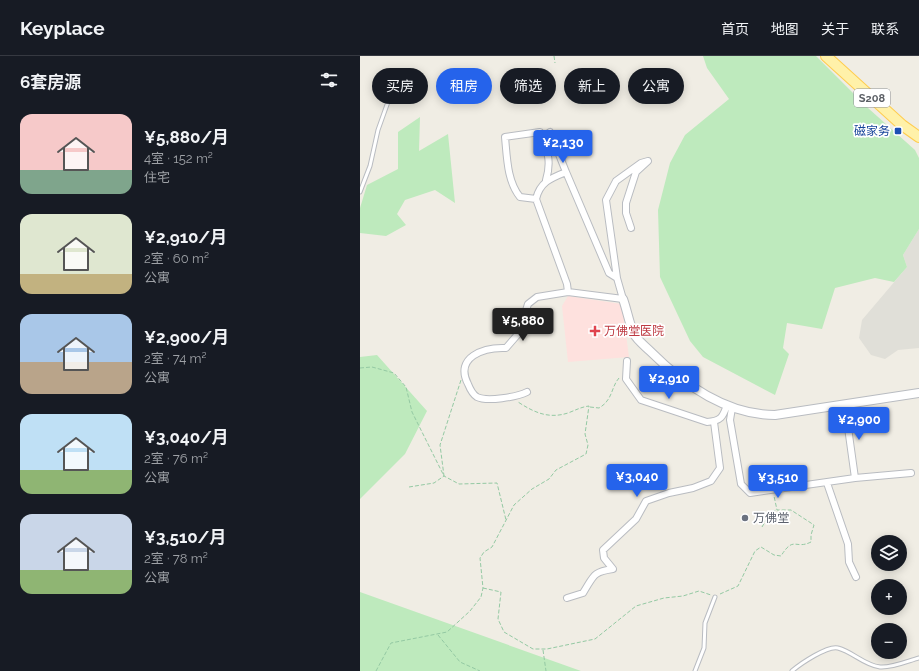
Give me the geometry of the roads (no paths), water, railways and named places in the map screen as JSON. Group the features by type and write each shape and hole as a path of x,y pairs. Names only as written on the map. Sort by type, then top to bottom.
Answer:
{"main road":[{"name":"S208","path":"826,56 902,125 919,137"}],"street":[{"path":"536,199 520,196 515,191 509,169 505,138 540,132 549,157 550,167 546,180 538,190 536,199 567,284 568,292"},
{"path":"550,132 609,273 617,278"},
{"path":"631,228 626,213 626,204 636,172 648,161 641,163 616,181 606,200 617,278 634,335 674,374 730,406 755,414 775,415 845,406 919,393"},
{"path":"546,180 566,172"},
{"path":"527,392 512,398 477,397 472,393 464,378 466,363 474,354 498,347 506,348 519,333 528,304 537,297 568,292 623,298"},
{"path":"627,361 626,379 641,400 701,420 714,422 722,418 730,406"},
{"path":"730,406 730,420 741,484 750,493 774,491 855,478 911,473"},
{"path":"845,406 855,478"},
{"path":"567,598 583,592 594,575 603,570 614,569 604,558 603,550 636,518 646,501 669,493 693,488 711,481 720,468 714,422"},
{"path":"827,483 848,544 849,562 856,577"}],"lane":[{"path":"360,192 370,166 378,130 387,104"},
{"path":"695,671 704,648 705,623 715,597"},
{"path":"792,671 815,656 837,647 869,664 881,667 919,658"}],"place":[{"name":"磁家务","path":"898,131"},
{"name":"万佛堂医院","path":"595,331"},
{"name":"万佛堂","path":"745,518"}]}
